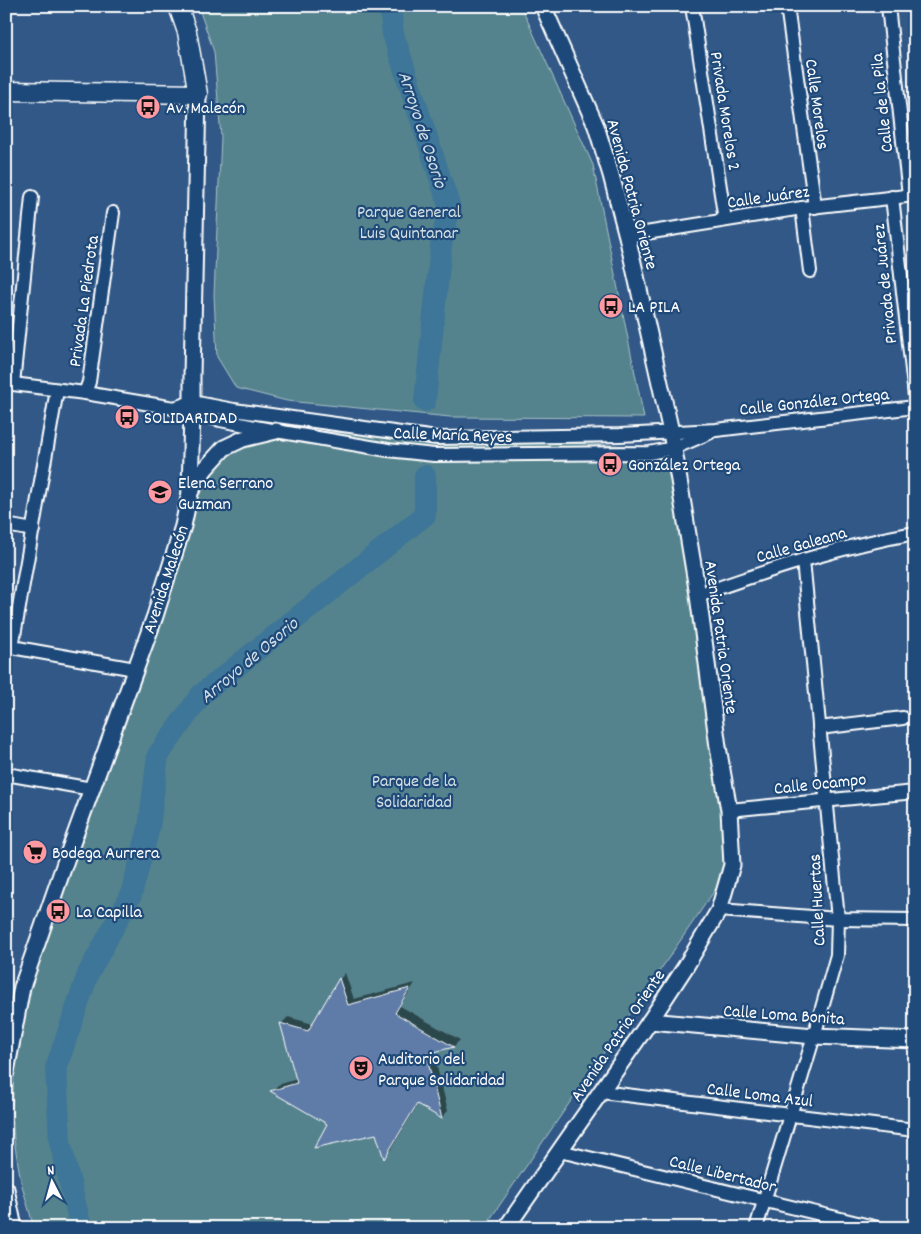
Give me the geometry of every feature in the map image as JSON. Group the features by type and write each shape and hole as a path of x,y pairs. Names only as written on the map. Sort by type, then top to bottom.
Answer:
{"main road":[{"name":"Avenida Malecón","path":"178,6 187,32 198,94"},
{"path":"6,91 198,94"}],"street":[{"path":"543,6 552,6"},
{"name":"Avenida Patria Oriente","path":"506,1228 650,1021 680,974 719,910 732,865 729,810 718,746 698,596 671,432 612,175 596,126 543,6"},
{"name":"Privada Morelos 2","path":"692,6 725,220"},
{"name":"Calle Morelos","path":"787,6 815,207"},
{"name":"Calle de la Pila","path":"888,6 909,154 912,195"},
{"name":"Avenida Malecón","path":"6,1072 22,987 155,616 183,526 190,493 198,94"},
{"name":"Calle Juárez","path":"627,236 802,208 912,195"},
{"path":"9,382 32,197"},
{"name":"Privada de Juárez","path":"892,197 915,396"},
{"path":"802,208 810,271"},
{"name":"Privada La Piedrota","path":"85,393 89,382 113,213"},
{"name":"Calle María Reyes","path":"9,382 174,408 192,407 234,410 437,438 620,435 671,432"},
{"path":"57,390 33,530 9,646 135,670"},
{"name":"Calle María Reyes","path":"192,407 220,420 388,450 434,455 629,454 649,453 674,448"},
{"name":"Calle González Ortega","path":"671,432 716,430 915,407"},
{"name":"Calle González Ortega","path":"674,448 716,430"},
{"path":"190,493 205,470 224,448 243,439 276,431"},
{"path":"6,525 33,530"},
{"name":"Calle Galeana","path":"698,596 803,560 915,533"},
{"name":"Calle Huertas","path":"756,1228 814,1036 836,955 838,919 803,560"},
{"path":"819,728 903,718"},
{"path":"6,774 92,789"},
{"name":"Calle Ocampo","path":"729,810 915,792"},
{"path":"719,910 838,919 915,920"},
{"name":"Calle Loma Bonita","path":"650,1021 814,1036 915,1040"},
{"name":"Calle Loma Azul","path":"601,1092 915,1130"},
{"name":"Calle Libertador","path":"560,1151 878,1228"},
{"path":"6,1188 14,1228"}],"shaded area":[{"path":"915,243 915,304 909,244"}],"green space":[{"name":"Parque General Luis Quintanar","path":"198,6 521,6 593,165 644,418 450,417 287,401 236,388 217,357 214,295 221,137 214,52"},
{"name":"Parque de la Solidaridad","path":"266,429 674,448 732,865 484,1228 34,1228 21,1182 14,1140 12,1112 17,1013 190,493 224,448"}],"building":[{"name":"Auditorio del Parque Solidaridad","path":"339,978 348,1005 410,988 395,1013 454,1047 426,1054 442,1119 417,1104 384,1159 376,1134 314,1148 327,1124 270,1091 297,1083 280,1023 308,1031"}],"waterway":[{"name":"Arroyo de Osorio","path":"390,6 393,34 449,205 441,246 425,401"},
{"name":"Arroyo de Osorio","path":"81,1228 60,1142 56,1068 88,974 131,895 149,828 158,755 202,694 425,515 425,476"}],"place":[{"name":"Av. Malecón","path":"148,107"},
{"name":"LA PILA","path":"611,306"},
{"name":"SOLIDARIDAD","path":"127,417"},
{"name":"González Ortega","path":"610,464"},
{"name":"Elena Serrano Guzman","path":"160,492"},
{"name":"Bodega Aurrera","path":"35,852"},
{"name":"La Capilla","path":"58,911"},
{"name":"Auditorio del Parque Solidaridad","path":"361,1068"}]}
